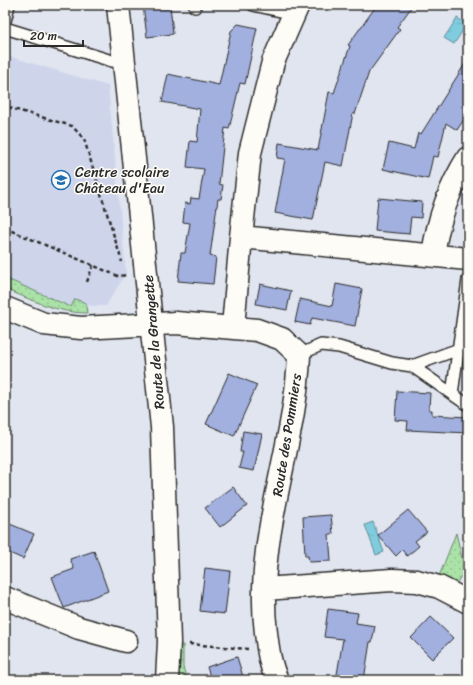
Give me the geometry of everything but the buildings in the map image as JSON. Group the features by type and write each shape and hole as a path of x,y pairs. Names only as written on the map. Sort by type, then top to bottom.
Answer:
{"street":[{"name":"Route de la Grangette","path":"118,5 124,61 137,275 151,324 162,427 169,642 167,680"},
{"path":"233,327 240,237 250,153 273,62 296,10"},
{"path":"433,255 436,231 454,179 468,158"},
{"path":"240,237 468,259"},
{"name":"Route des Pommiers","path":"5,308 44,324 81,328 176,324 233,327 257,330 282,339 299,355 298,387 266,546 264,589 265,622 268,651 277,680"},
{"path":"264,589 392,580 417,581 439,587 468,602"},
{"path":"5,598 79,628 126,641"}],"lane":[{"path":"5,21 9,5"},
{"path":"253,5 296,10"},
{"path":"5,28 112,61 124,61"},
{"path":"452,394 468,280"},
{"path":"299,355 321,345 339,347 392,363 412,366 468,405"},
{"path":"412,366 459,349"}],"path":[{"path":"5,102 10,108"},
{"path":"5,108 10,108 72,126 84,138 137,275 118,276 5,228"},
{"path":"87,282 94,265"},
{"path":"169,642 268,651"}],"shaded area":[{"name":"Centre scolaire Château d'Eau","path":"5,55 108,86 126,273 106,306 45,305 5,286"}],"green space":[{"path":"5,278 71,307 75,299 86,303 87,313 65,311 5,289"},
{"path":"456,533 466,575 460,577 456,585 438,579"},
{"path":"178,645 183,645 183,667 187,680 179,680 177,675"}],"water":[{"path":"457,18 467,24 454,44 444,38"},
{"path":"373,522 384,552 376,555 365,525"}],"place":[{"name":"Centre scolaire Château d'Eau","path":"61,180"}]}
